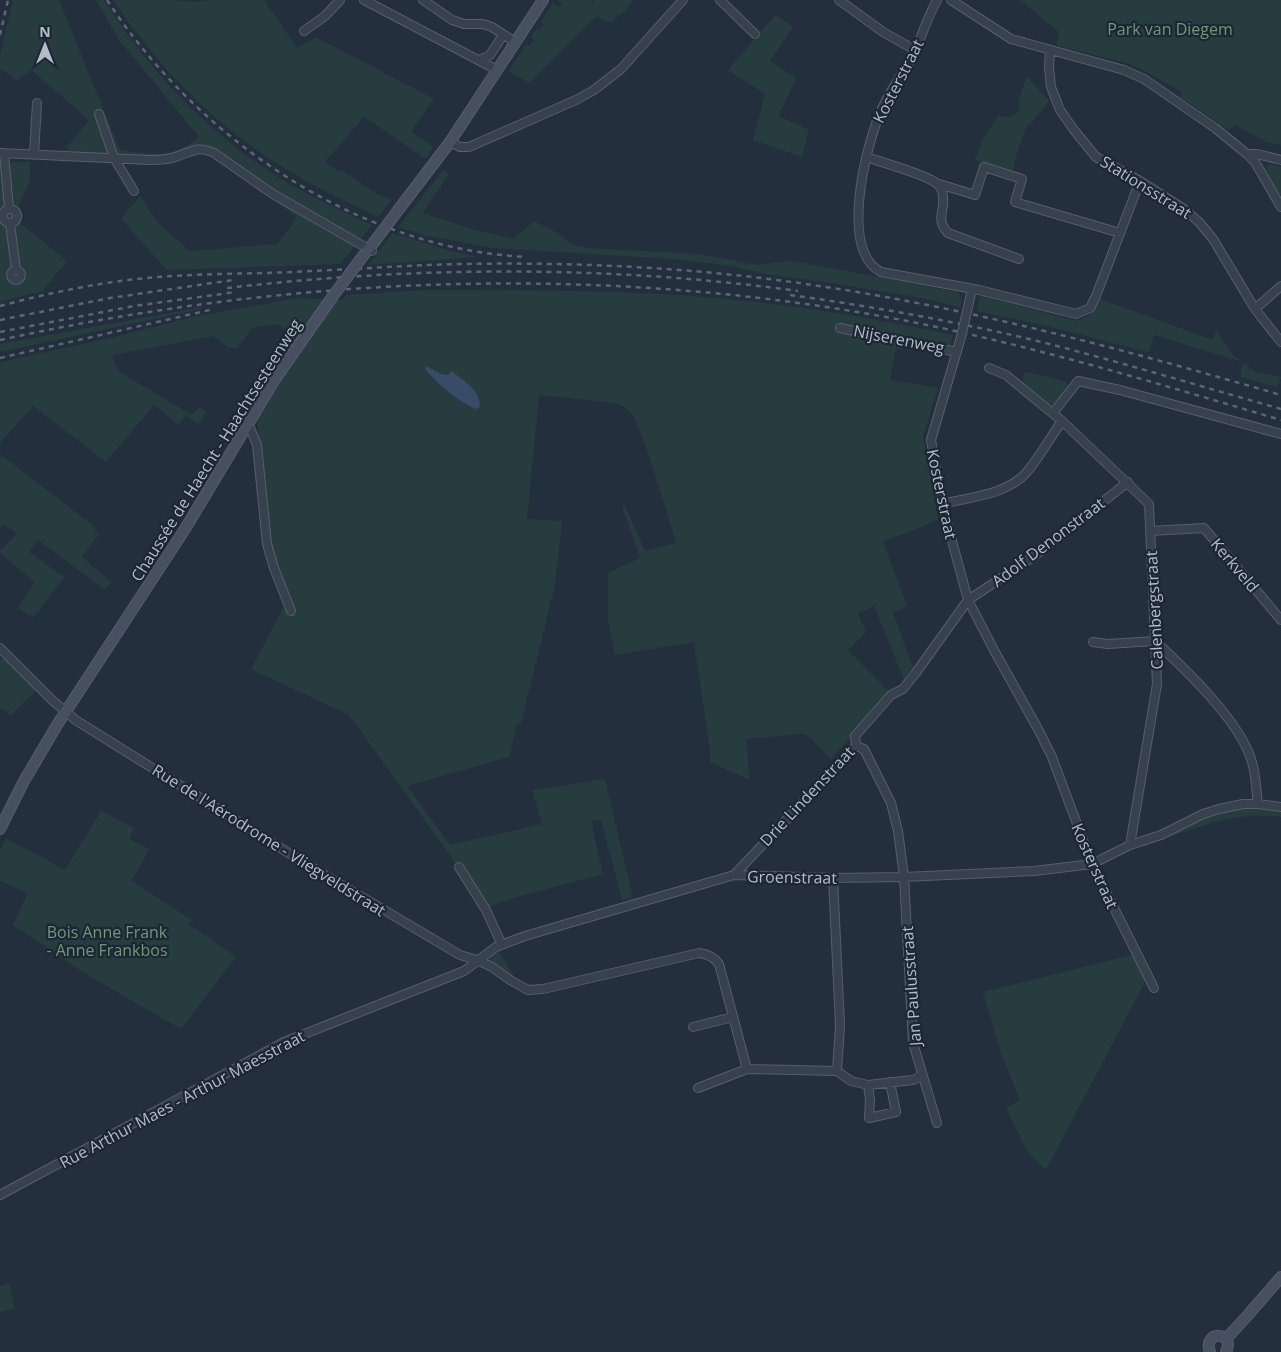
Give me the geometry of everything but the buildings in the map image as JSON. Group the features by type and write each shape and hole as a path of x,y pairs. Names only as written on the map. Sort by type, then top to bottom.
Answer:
{"main road":[{"name":"Chaussée de Haecht - Haachtsesteenweg","path":"0,829 24,781 66,712 185,529 243,423 367,248 450,142 543,0"},
{"path":"1226,1339 1281,1277"},
{"path":"1210,1352 1208,1345 1212,1338 1219,1336 1226,1339 1229,1346 1226,1352"}],"street":[{"path":"304,32 325,16 340,0"},
{"path":"364,0 497,70"},
{"path":"423,0 452,20 464,24 483,24 492,27 516,42"},
{"path":"450,142 460,147 469,147 576,100 608,80 621,69 683,0"},
{"path":"720,0 755,34"},
{"path":"839,0 883,32 915,50"},
{"name":"Kosterstraat","path":"936,0 915,50 881,111 874,130 866,157 859,198 858,224 865,254 872,267 880,272 972,289 957,352 931,440 942,504 968,600 1052,757 1092,864 1154,988"},
{"path":"951,0 1012,39 1124,70 1144,79 1215,128 1247,154 1255,162 1281,208"},
{"path":"479,60 490,55 503,35"},
{"name":"Stationsstraat","path":"1050,50 1050,77 1055,99 1060,110 1096,157 1140,181 1199,222 1213,239 1255,309 1281,342"},
{"path":"34,154 37,103"},
{"path":"99,114 114,158 134,191"},
{"path":"17,284 22,274 16,270 10,224 15,222 18,215 13,209 9,209 2,153 166,160 192,150 207,150 273,194 367,248"},
{"path":"1247,154 1257,154 1281,160"},
{"path":"866,157 925,176 936,183 975,194 984,167 1022,179 1016,202 1120,233"},
{"path":"972,289 1076,314 1090,308 1140,181"},
{"path":"936,183 941,190 943,198 940,215 942,226 948,233 1019,259"},
{"path":"1255,309 1281,286"},
{"name":"Nijserenweg","path":"840,328 957,352"},
{"name":"Calenbergstraat","path":"989,368 1006,375 1062,421 1149,504 1157,684 1130,846"},
{"path":"1052,413 1078,381 1120,390 1281,434"},
{"path":"942,504 998,490 1013,483 1026,472 1062,421"},
{"path":"243,423 250,428 258,445 267,544 274,568 291,610"},
{"name":"Adolf Denonstraat","path":"968,600 1033,557 1128,482"},
{"name":"Kerkveld","path":"1150,531 1204,528 1281,620"},
{"name":"Drie Lindenstraat","path":"734,875 856,746 855,736 891,695 902,689 915,674 968,600"},
{"path":"1093,642 1108,644 1155,641 1187,671 1236,730 1245,745 1252,762 1258,804"},
{"name":"Rue de l'Aérodrome - Vliegveldstraat","path":"0,648 66,712 130,754 308,866 460,955 492,967 528,990 543,989 699,953 706,954 715,959 719,964 733,1017"},
{"name":"Jan Paulusstraat","path":"856,746 864,749 891,803 898,831 904,877 913,1043 936,1123"},
{"name":"Groenstraat","path":"502,945 525,936 734,875 833,878 904,877 1034,871 1092,864 1130,846 1161,835 1203,814 1220,809 1258,804 1281,807"},
{"path":"459,867 486,910 502,945"},
{"path":"833,878 840,1025 837,1071"},
{"name":"Rue Arthur Maes - Arthur Maesstraat","path":"0,1195 284,1042 464,971 477,960 502,945"},
{"path":"693,1027 733,1017 748,1069"},
{"path":"698,1088 748,1069 837,1071 851,1081 868,1085 913,1080 922,1076"},
{"path":"868,1085 870,1100 869,1118 896,1112 890,1082"}],"green space":[{"path":"13,0 59,0 120,150 161,154 179,149 199,137 119,40 96,0 104,0 122,27 162,77 206,122 231,143 283,180 372,225 340,264 167,270 121,219 140,196 160,225 190,251 277,244 297,217 209,155 193,154 180,160 163,164 144,163 144,158 67,151 67,147 89,120 31,70 17,81 1,69 0,72 0,56"},
{"path":"113,0 174,0 189,2 264,0 297,48 316,37 434,99 411,131 433,147 426,159 364,117 325,162 339,172 341,170 374,192 391,200 378,217 332,195 272,161 216,118 178,82 144,42"},
{"path":"557,0 591,0 594,2 595,0 633,0 625,11 610,23 597,16 529,83 509,71 526,44 530,46 534,40 531,37 536,29 539,30 544,25 541,22 553,3 560,7 562,4"},
{"name":"Park van Diegem","path":"1020,0 1281,0 1281,145 1266,142 1235,125 1229,130 1180,97 1183,93 1143,70 1129,64 1056,45 1059,32"},
{"path":"775,15 793,27 770,61 796,78 779,116 809,130 802,157 753,140 765,94 728,70"},
{"path":"1027,76 1049,101 1030,125 1027,125 1016,156 1013,172 975,160 983,139 998,116 1011,116 1020,108 1018,102"},
{"path":"13,162 30,162 30,181 18,206 23,214 20,223 67,261 43,291 0,302 0,167 9,166"},
{"path":"1269,164 1281,167 1281,196 1265,170"},
{"path":"443,170 449,174 423,213 472,229 514,239 534,221 558,233 572,245 588,248 700,254 756,265 793,261 958,292 962,299 960,307 911,296 766,274 732,266 673,259 493,248 428,236 398,227"},
{"path":"393,233 451,251 478,257 368,265"},
{"path":"426,290 605,292 665,294 738,300 810,309 953,335 949,352 903,343 902,349 896,349 890,380 938,388 923,436 938,520 883,542 907,606 893,613 913,667 904,680 874,606 858,613 866,632 848,650 890,693 831,759 811,738 803,734 746,739 750,780 710,762 694,642 615,655 608,620 608,573 640,558 624,512 622,499 645,551 676,543 650,458 635,418 626,408 615,403 539,395 527,519 562,521 555,585 521,723 517,724 509,757 407,786 450,845 542,824 532,790 605,779 633,898 622,900 601,819 591,821 603,874 513,898 486,908 478,901 455,862 349,715 251,669 288,599 269,543 257,416 245,410 291,334 277,324 252,328 237,348 229,348 213,336 112,355 118,371 192,415 199,407 206,412 199,424 186,415 179,425 154,405 106,462 33,406 0,443 0,362 106,339 197,316 298,298 342,300 346,295"},
{"path":"980,297 1077,321 1092,314 1100,299 1213,340 1216,330 1233,355 1242,362 1154,335 1149,352 977,311"},
{"path":"202,307 201,309 0,352 0,344"},
{"path":"1243,362 1256,372 1281,377 1277,387 1240,377"},
{"path":"1028,372 1066,382 1069,387 1068,390 1057,402 1052,405 1048,404 1023,382 1024,373"},
{"path":"0,454 96,528 94,531 99,535 82,557 111,582 105,590 38,540 29,552 64,577 33,618 18,608 35,582 0,553 17,534 4,524 0,528"},
{"path":"3,657 36,691 11,715 0,708 0,659"},
{"path":"1240,807 1265,807 1281,810 1281,817 1239,817 1212,823 1172,836 1170,834 1216,812"},
{"name":"Bois Anne Frank - Anne Frankbos","path":"101,811 134,828 129,839 149,849 132,881 192,920 189,924 236,957 181,1029 84,973 13,925 28,893 0,881 0,851 6,838 65,870"},
{"path":"500,953 515,978 513,980 492,962 491,957"},
{"path":"1132,955 1146,980 1046,1170 1026,1150 1006,1108 1020,1100 1002,1056 983,992"},
{"path":"9,1283 15,1308 0,1312 0,1286"}],"water":[{"path":"426,366 441,374 448,375 452,371 474,391 480,407 475,409 454,396 425,369"}],"railway":[{"path":"0,35 8,0"},
{"path":"107,0 144,51 187,98 235,140 288,178 344,209 403,233 464,249 527,257"},
{"path":"0,306 42,295 108,283 190,275 460,264 545,264 672,269 799,283 982,316 1102,345 1281,395"},
{"path":"227,288 298,281 440,272 512,272 655,276 798,291"},
{"path":"0,320 110,298 233,280"},
{"path":"0,340 111,318 223,301 336,290 450,284 563,284 677,290 790,302 902,320 950,330 1046,353 1281,420"},
{"path":"0,332 134,306 236,292"},
{"path":"790,295 908,314 1025,338 1121,363 1281,409"},
{"path":"0,358 214,309"}]}
